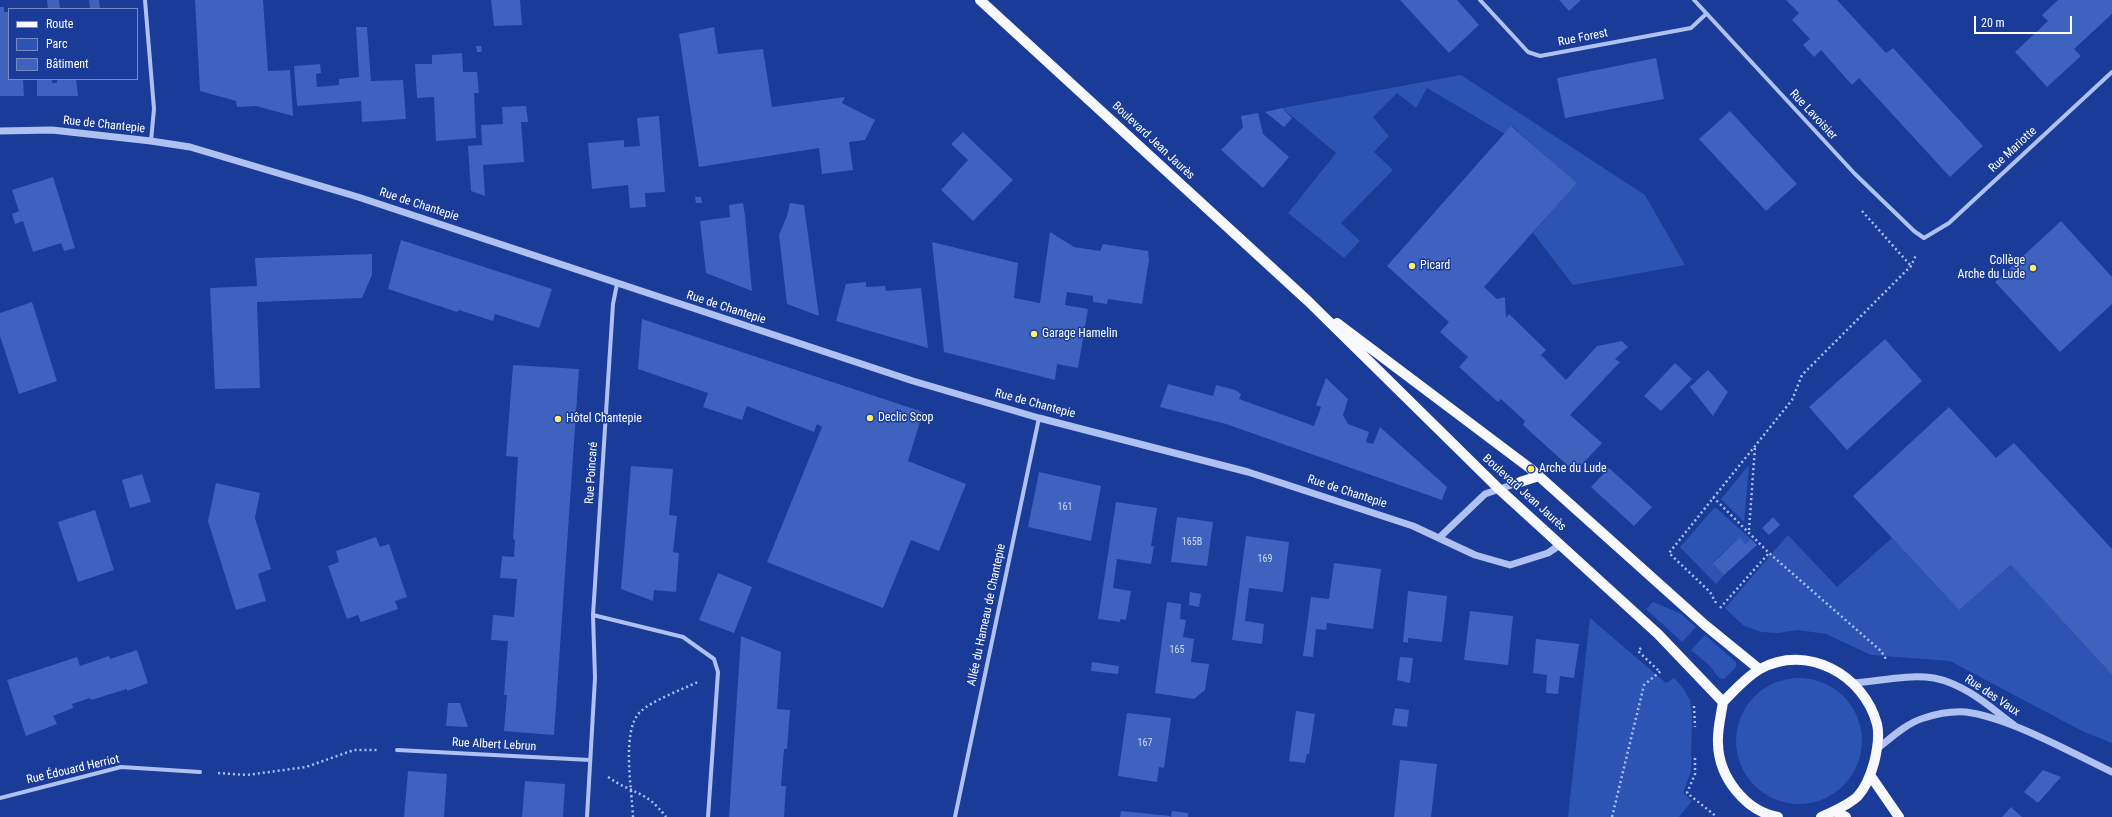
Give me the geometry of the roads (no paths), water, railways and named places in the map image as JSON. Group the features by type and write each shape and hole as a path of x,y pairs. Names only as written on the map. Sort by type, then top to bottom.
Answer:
{"main road":[{"name":"Boulevard Jean Jaurès","path":"980,0 1308,301 1499,489 1561,544 1679,655 1723,702"},
{"name":"Boulevard Jean Jaurès","path":"1308,301 1488,435 1538,476 1705,625 1759,669"},
{"name":"Boulevard Jean Jaurès","path":"1520,482 1538,476"},
{"path":"1778,817 1771,816 1749,804 1732,786 1722,767 1718,745 1723,702 1759,669 1784,661 1809,660 1834,668 1854,683 1869,704 1877,725 1878,748 1870,775 1857,797 1834,811 1820,817"},
{"path":"1870,775 1899,817"},
{"path":"1834,811 1846,817"}],"street":[{"path":"145,0 154,109 151,141"},
{"name":"Rue Forest","path":"1480,0 1528,52 1540,56 1691,28 1706,14"},
{"name":"Rue Lavoisier","path":"1694,0 1855,174 1914,231 1924,238"},
{"name":"Rue Mariotte","path":"1924,238 1949,223 2112,72"},
{"name":"Rue de Chantepie","path":"0,130 52,130 151,141 190,148 358,197 913,381 1039,418 1248,472 1413,526 1440,537 1474,554 1510,565 1548,553 1561,544"},
{"name":"Rue Poincaré","path":"587,817 595,678 593,615 613,304 618,284"},
{"name":"Allée du Hameau de Chantepie","path":"955,817 1039,418"},
{"path":"1440,537 1485,494 1520,482"},
{"path":"593,615 683,638 714,659 718,672 708,817"},
{"name":"Rue des Vaux","path":"1854,683 1899,677 1934,678 1953,684 1978,698 2021,729"},
{"name":"Rue des Vaux","path":"1878,748 1900,730 1922,718 1951,712 1966,712 2021,729 2112,772"},
{"name":"Rue Albert Lebrun","path":"397,750 590,760"},
{"name":"Rue Édouard Herriot","path":"0,798 121,767 200,772"}],"place":[{"name":"Picard","path":"1412,266"},
{"name":"Collège Arche du Lude","path":"2033,268"},
{"name":"Garage Hamelin","path":"1034,334"},
{"name":"Declic Scop","path":"870,418"},
{"name":"Hôtel Chantepie","path":"558,419"},
{"name":"Arche du Lude","path":"1531,469"}]}
